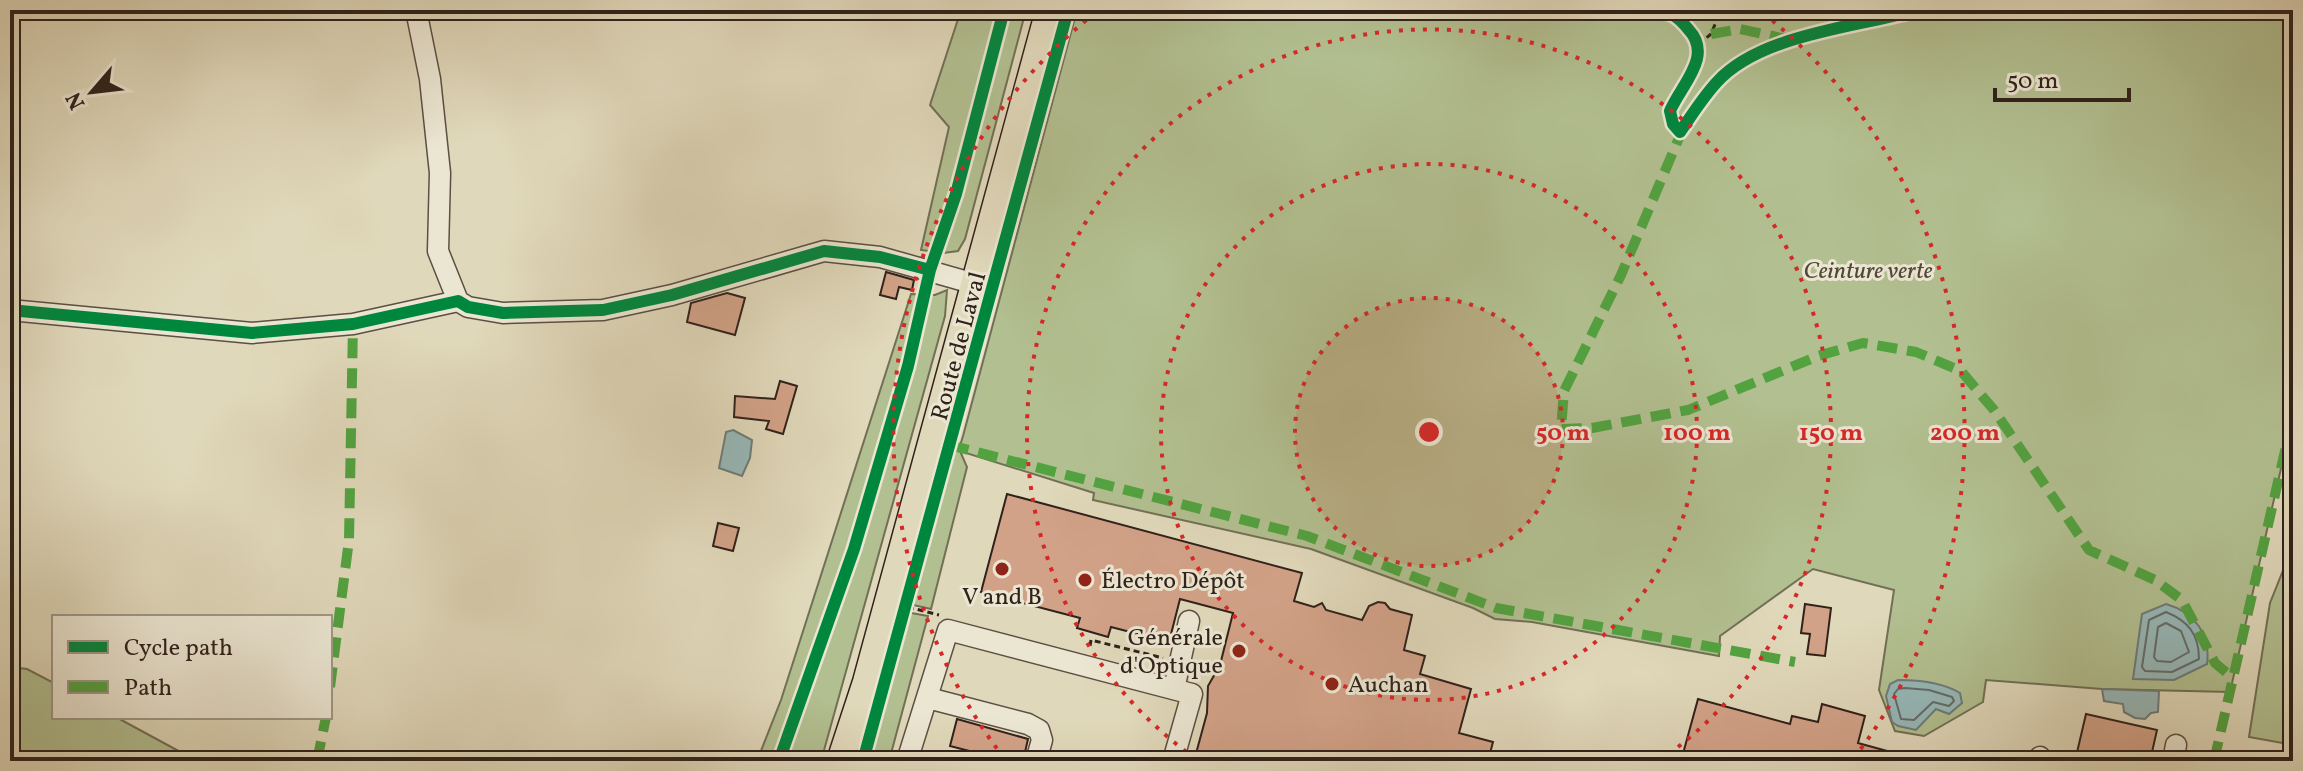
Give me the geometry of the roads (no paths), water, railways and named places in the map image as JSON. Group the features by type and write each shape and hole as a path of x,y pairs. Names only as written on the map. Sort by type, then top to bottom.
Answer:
{"main road":[{"name":"Route de Laval","path":"840,761 941,443 975,284 1049,10"},
{"name":"Route de Laval","path":"853,761 866,682"}],"street":[{"path":"416,10 430,79 440,173 438,251 458,301 468,307 503,313 603,310 672,295 824,251 880,257 975,284"},
{"path":"10,310 252,333 353,324 458,301"},
{"path":"1174,689 1189,621"},
{"path":"907,761 948,630 1192,694 1173,761"},
{"path":"928,698 1028,724 1039,730 1042,740 1036,761"},
{"path":"917,761 926,761"}],"water":[{"path":"733,430 752,440 750,458 742,476 719,468 726,432"},
{"path":"2166,604 2185,613 2198,626 2206,643 2207,664 2174,680 2133,679 2142,614"},
{"path":"1898,680 1946,686 1960,693 1962,703 1949,714 1936,709 1916,730 1898,726 1892,722 1886,696 1890,684"},
{"path":"2102,689 2159,691 2158,712 2151,713 2145,719 2135,718 2124,712 2123,704 2104,701"}],"place":[{"name":"V and B","path":"1002,569"},
{"name":"Électro Dépôt","path":"1085,580"},
{"name":"Générale d'Optique","path":"1239,651"},
{"name":"Auchan","path":"1332,684"}],"park label":[{"name":"Ceinture verte","path":"1868,270"}]}
